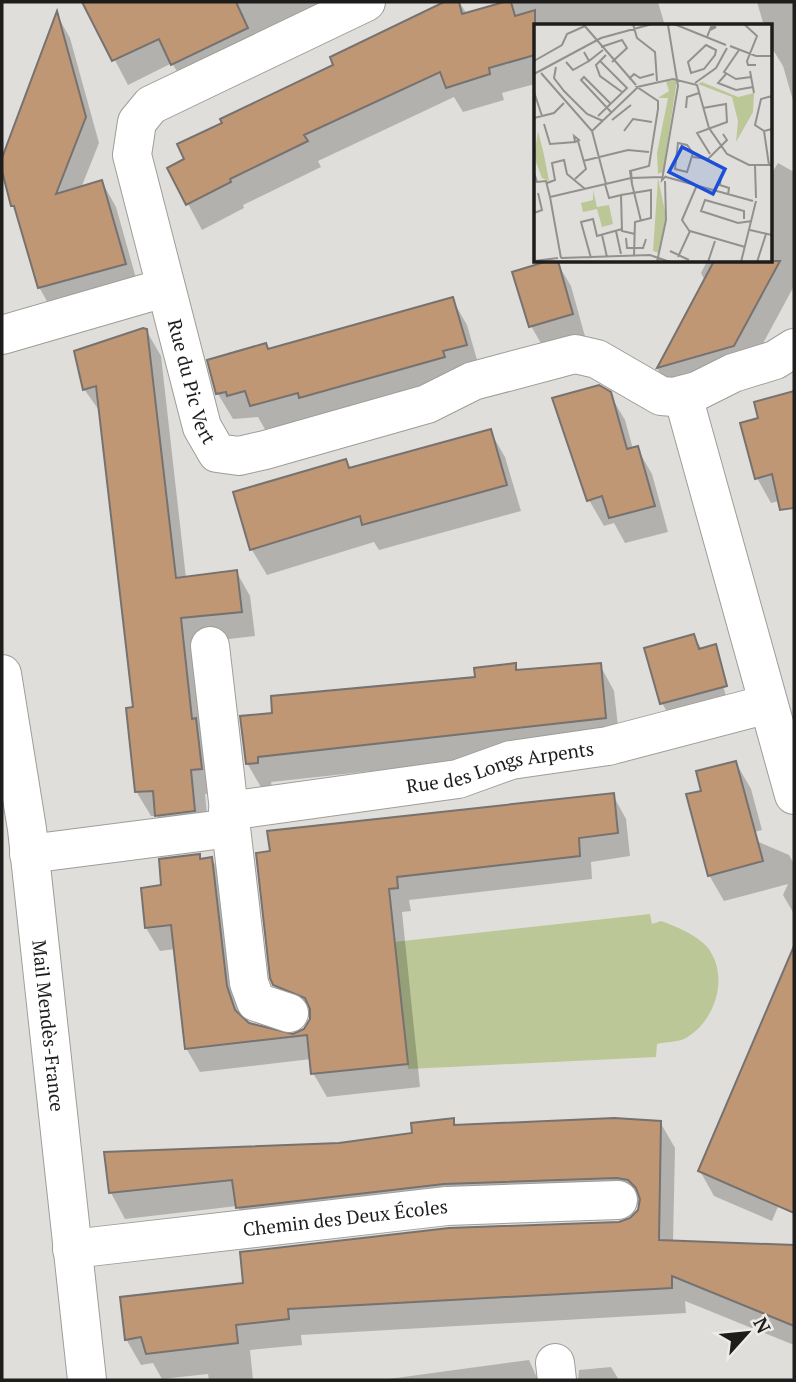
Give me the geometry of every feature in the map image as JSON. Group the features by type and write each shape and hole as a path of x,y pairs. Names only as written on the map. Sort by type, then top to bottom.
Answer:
{"street":[{"name":"Rue du Pic Vert","path":"366,2 151,105 143,112 133,138 132,155 164,288 202,427 217,453 226,456 265,450 427,404 473,381 575,354 597,359 661,396 683,396"},
{"path":"2,335 164,288"},
{"path":"794,348 775,360 733,373 683,396 794,795"},
{"path":"210,646 252,994 264,1007 289,1013"},
{"name":"Mail Mendès-France","path":"2,674 21,871 87,1380"},
{"name":"Rue des Longs Arpents","path":"21,871 230,820 458,779 511,760 608,746 768,704"},
{"name":"Chemin des Deux Écoles","path":"72,1249 447,1206 618,1200"}],"green space":[{"path":"650,914 652,924 661,921 686,931 703,943 715,960 718,972 716,998 704,1022 684,1039 657,1044 656,1057 408,1069 394,942"}],"building":[{"path":"82,2 236,2 248,28 171,65 159,39 112,61"},
{"path":"444,2 459,2 462,14 504,2 511,2 515,16 535,10 534,55 489,68 490,74 446,88 440,72 304,135 308,141 230,179 231,182 186,205 167,168 184,159 177,144 222,123 220,119 333,65 330,57"},
{"path":"57,11 86,117 56,194 102,180 126,264 38,288 14,206 11,206 2,171 2,158"},
{"path":"780,261 734,346 657,368 713,262"},
{"path":"545,262 558,262 573,314 529,327 512,272"},
{"path":"453,297 467,345 443,351 445,357 299,398 298,393 250,406 245,391 227,396 226,392 216,394 207,360 266,343 268,349"},
{"path":"143,328 147,329 176,578 237,570 242,612 181,618 192,719 196,718 202,769 191,770 195,811 155,816 153,791 135,792 126,708 133,707 96,386 83,390 74,351"},
{"path":"599,385 611,392 627,449 638,446 655,506 609,518 602,496 587,501 552,398"},
{"path":"794,391 794,508 780,510 772,474 755,479 740,423 758,418 754,402"},
{"path":"491,429 507,485 362,525 360,516 250,550 233,492 346,459 349,468"},
{"path":"694,634 699,649 716,644 727,686 660,704 644,648"},
{"path":"516,663 516,670 601,663 606,718 258,757 258,763 246,764 240,716 272,713 271,696 475,677 474,668"},
{"path":"736,761 763,861 708,876 686,794 701,791 696,771"},
{"path":"614,793 618,833 579,838 580,856 397,877 398,888 389,889 408,1064 311,1074 307,1035 185,1049 171,925 145,928 141,888 161,885 159,859 200,854 200,859 212,857 227,986 235,1010 249,1023 293,1034 304,1029 310,1019 310,1009 305,998 273,985 270,978 256,853 270,851 267,831"},
{"path":"794,946 794,1213 698,1171"},
{"path":"454,1118 454,1125 614,1118 661,1121 659,1240 794,1245 794,1326 672,1276 672,1288 288,1309 289,1319 236,1325 238,1343 146,1354 141,1337 125,1340 120,1297 243,1283 240,1252 449,1228 619,1222 630,1218 638,1210 640,1199 636,1188 628,1180 617,1178 444,1184 236,1208 232,1180 109,1193 104,1152 339,1143 412,1133 411,1123"}]}
